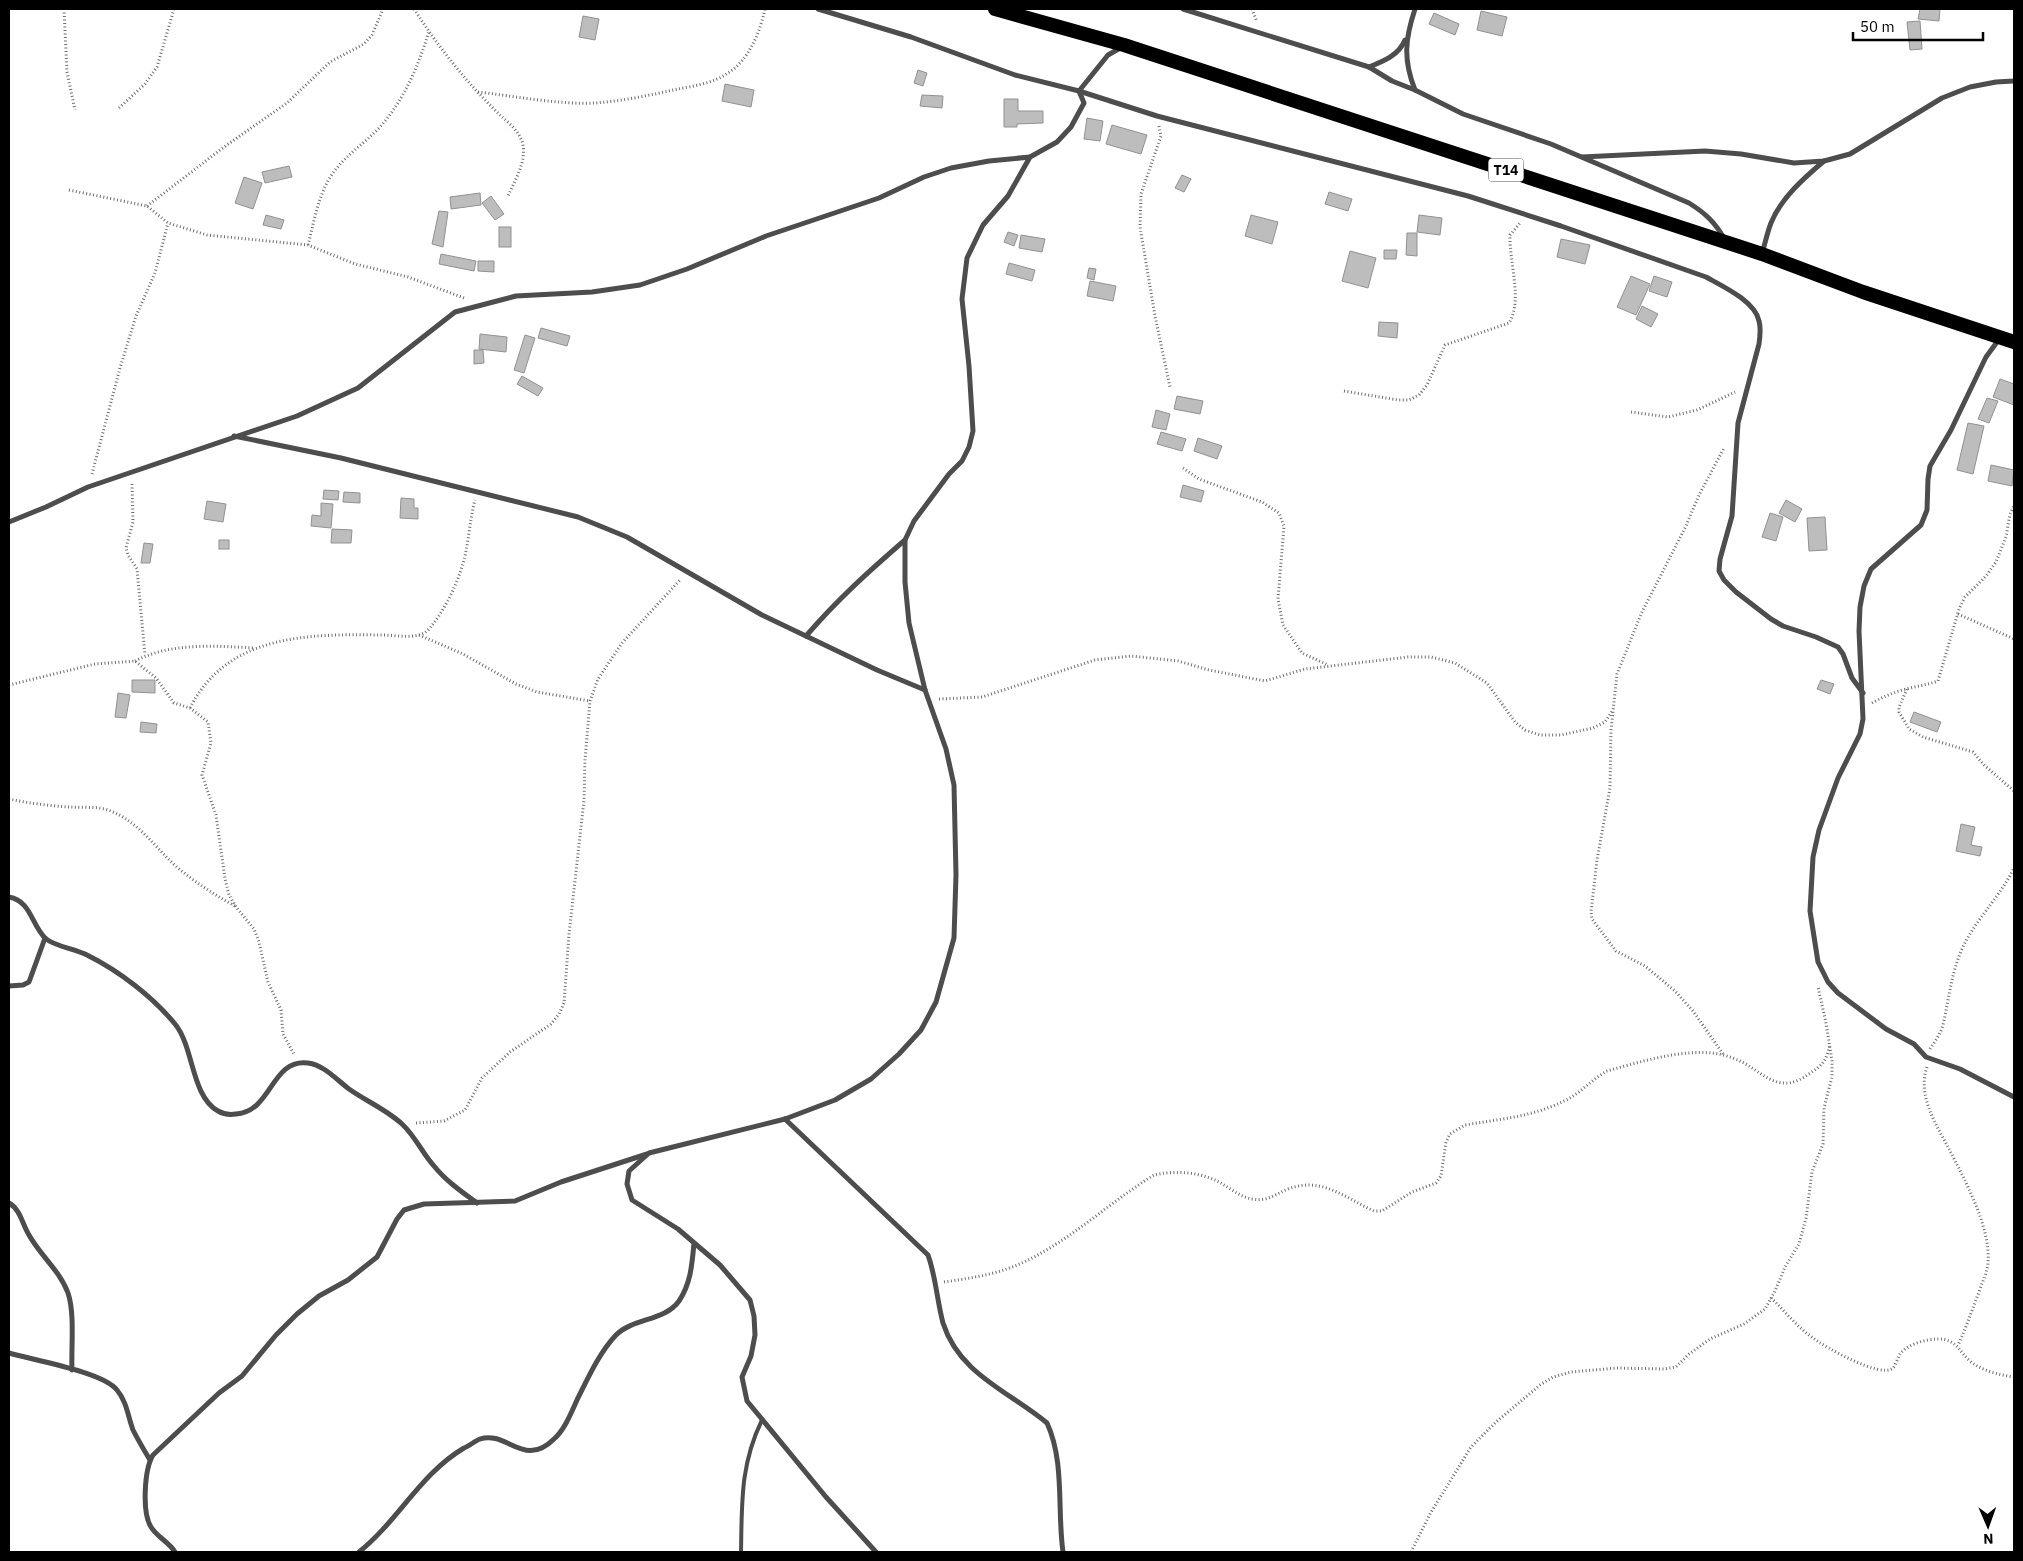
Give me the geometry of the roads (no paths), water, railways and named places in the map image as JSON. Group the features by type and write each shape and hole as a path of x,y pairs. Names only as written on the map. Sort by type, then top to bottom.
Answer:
{"highway":[{"name":"T14","path":"995,9 1124,45 1762,254 1863,292 2014,342"}],"street":[{"path":"818,9 910,37 1015,75 1079,91 1157,116 1468,196 1527,214 1706,278 1744,300 1759,320 1760,332 1736,437 1732,516 1720,559 1719,571 1724,580 1736,592 1777,622 1838,647 1843,654 1852,678 1863,693"},
{"path":"1183,9 1369,66 1392,81 1481,121 1582,157 1689,202 1704,212 1716,224 1726,242"},
{"path":"1369,66 1381,62 1402,48 1415,9"},
{"path":"1407,37 1408,72 1415,90"},
{"path":"1079,91 1108,56 1124,45"},
{"path":"1582,157 1705,151 1741,154 1794,163 1824,161 1850,154 1942,98 1970,87 2014,81"},
{"path":"9,522 88,487 209,447 234,436 298,416 358,388 455,312 516,296 592,292 640,285 687,269 766,236 879,198 924,177 951,168 1030,157 1057,142 1070,127 1084,103 1079,91"},
{"path":"806,636 840,598 905,540 914,521 949,474 962,461 969,447 973,431 970,366 962,298 967,258 983,225 1008,196 1030,157"},
{"path":"1762,254 1771,223 1781,207 1801,182 1824,161"},
{"path":"2001,337 1986,357 1951,430 1930,466 1927,510 1921,525 1871,570 1864,586 1860,607 1859,631 1864,708 1860,734 1838,778 1820,830 1813,856 1810,912 1818,962 1828,982 1838,993 1886,1028 1914,1044 1926,1057 1960,1069 2014,1097"},
{"path":"234,436 341,458 578,517 627,537 686,573 762,615 877,670 925,690"},
{"path":"175,1552 150,1526 148,1519 146,1478 150,1460 170,1438 219,1393 242,1376 276,1335 297,1314 319,1296 377,1258 397,1219 404,1210 424,1204 477,1204 515,1201 561,1182 649,1153 785,1119 834,1100 871,1079 899,1054 921,1030 936,1002 954,938 956,845 954,785 946,749 925,690 909,623 905,582 905,540"},
{"path":"9,898 21,901 45,938 101,962 154,1002 177,1026 186,1045 201,1089 209,1104 218,1112 229,1115 242,1114 257,1106 282,1071 293,1065 307,1063 321,1067 354,1092 401,1122 412,1133 433,1165 445,1178 477,1204"},
{"path":"9,986 23,985 29,982 45,938"},
{"path":"785,1119 928,1255 933,1268 944,1324 956,1348 972,1370 1047,1423 1052,1435 1057,1462 1063,1552"},
{"path":"649,1153 629,1171 627,1184 632,1200 678,1229 720,1265 750,1300 754,1316 755,1335 742,1377 748,1401 826,1497 876,1552"},
{"path":"9,1203 18,1211 29,1236 68,1292 71,1311 72,1370"},
{"path":"359,1552 372,1542 432,1472 456,1453 480,1439 495,1438 522,1451 539,1449 554,1440 567,1421 592,1369 618,1334 640,1322 663,1314 677,1304 686,1291 691,1274 694,1243"},
{"path":"9,1353 96,1377 117,1390 123,1399 133,1428 150,1460"}],"lane":[{"path":"741,1552 743,1478 748,1453 762,1420"}]}
